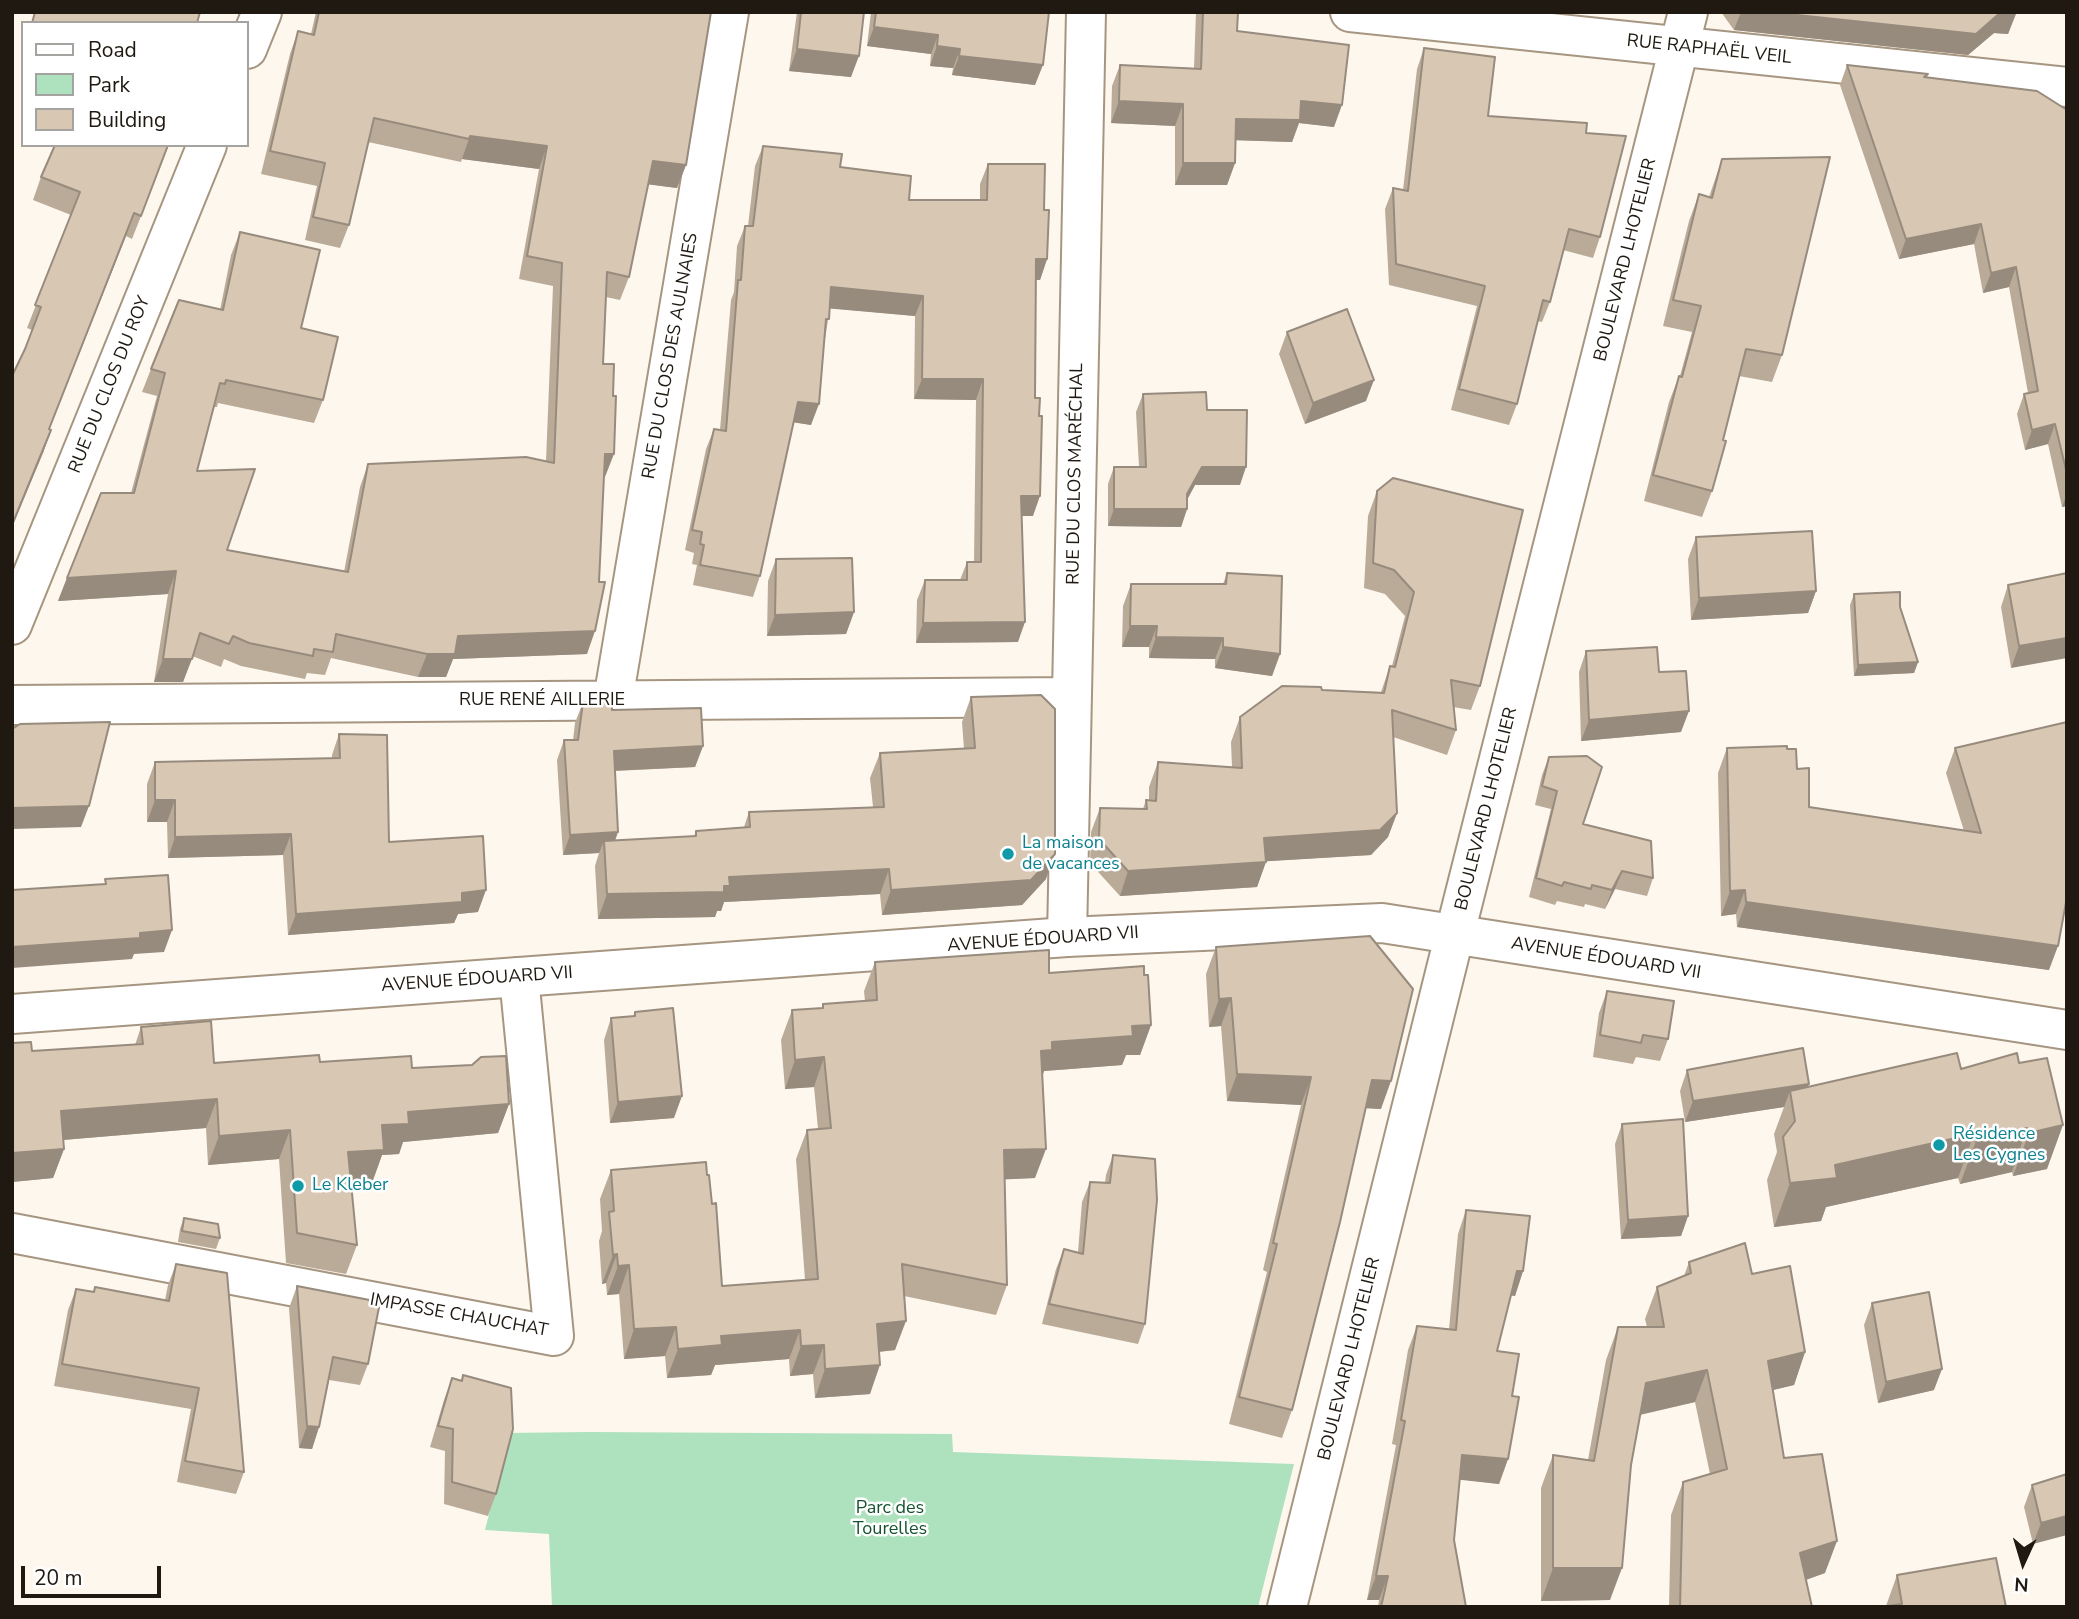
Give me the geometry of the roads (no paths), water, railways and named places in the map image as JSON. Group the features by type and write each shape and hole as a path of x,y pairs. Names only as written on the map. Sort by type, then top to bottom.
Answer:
{"street":[{"path":"248,46 261,12"},
{"name":"RUE DU CLOS DES AULNAIES","path":"613,700 729,12"},
{"name":"RUE DU CLOS MARÉCHAL","path":"1067,937 1086,12"},
{"name":"RUE RAPHAËL VEIL","path":"1350,12 1684,29 2067,87"},
{"name":"BOULEVARD LHOTELIER","path":"1287,1607 1684,29"},
{"name":"RUE DU CLOS DU ROY","path":"12,625 206,147"},
{"name":"RUE RENÉ AILLERIE","path":"12,705 1072,697"},
{"name":"AVENUE ÉDOUARD VII","path":"12,1014 1067,937 1382,923 2067,1030"},
{"name":"IMPASSE CHAUCHAT","path":"12,1233 554,1336 519,977"}],"place":[{"name":"La maison de vacances","path":"1008,854"},
{"name":"Résidence Les Cygnes","path":"1939,1145"},
{"name":"Le Kleber","path":"298,1186"}],"park label":[{"name":"Parc des Tourelles","path":"890,1519"}]}
